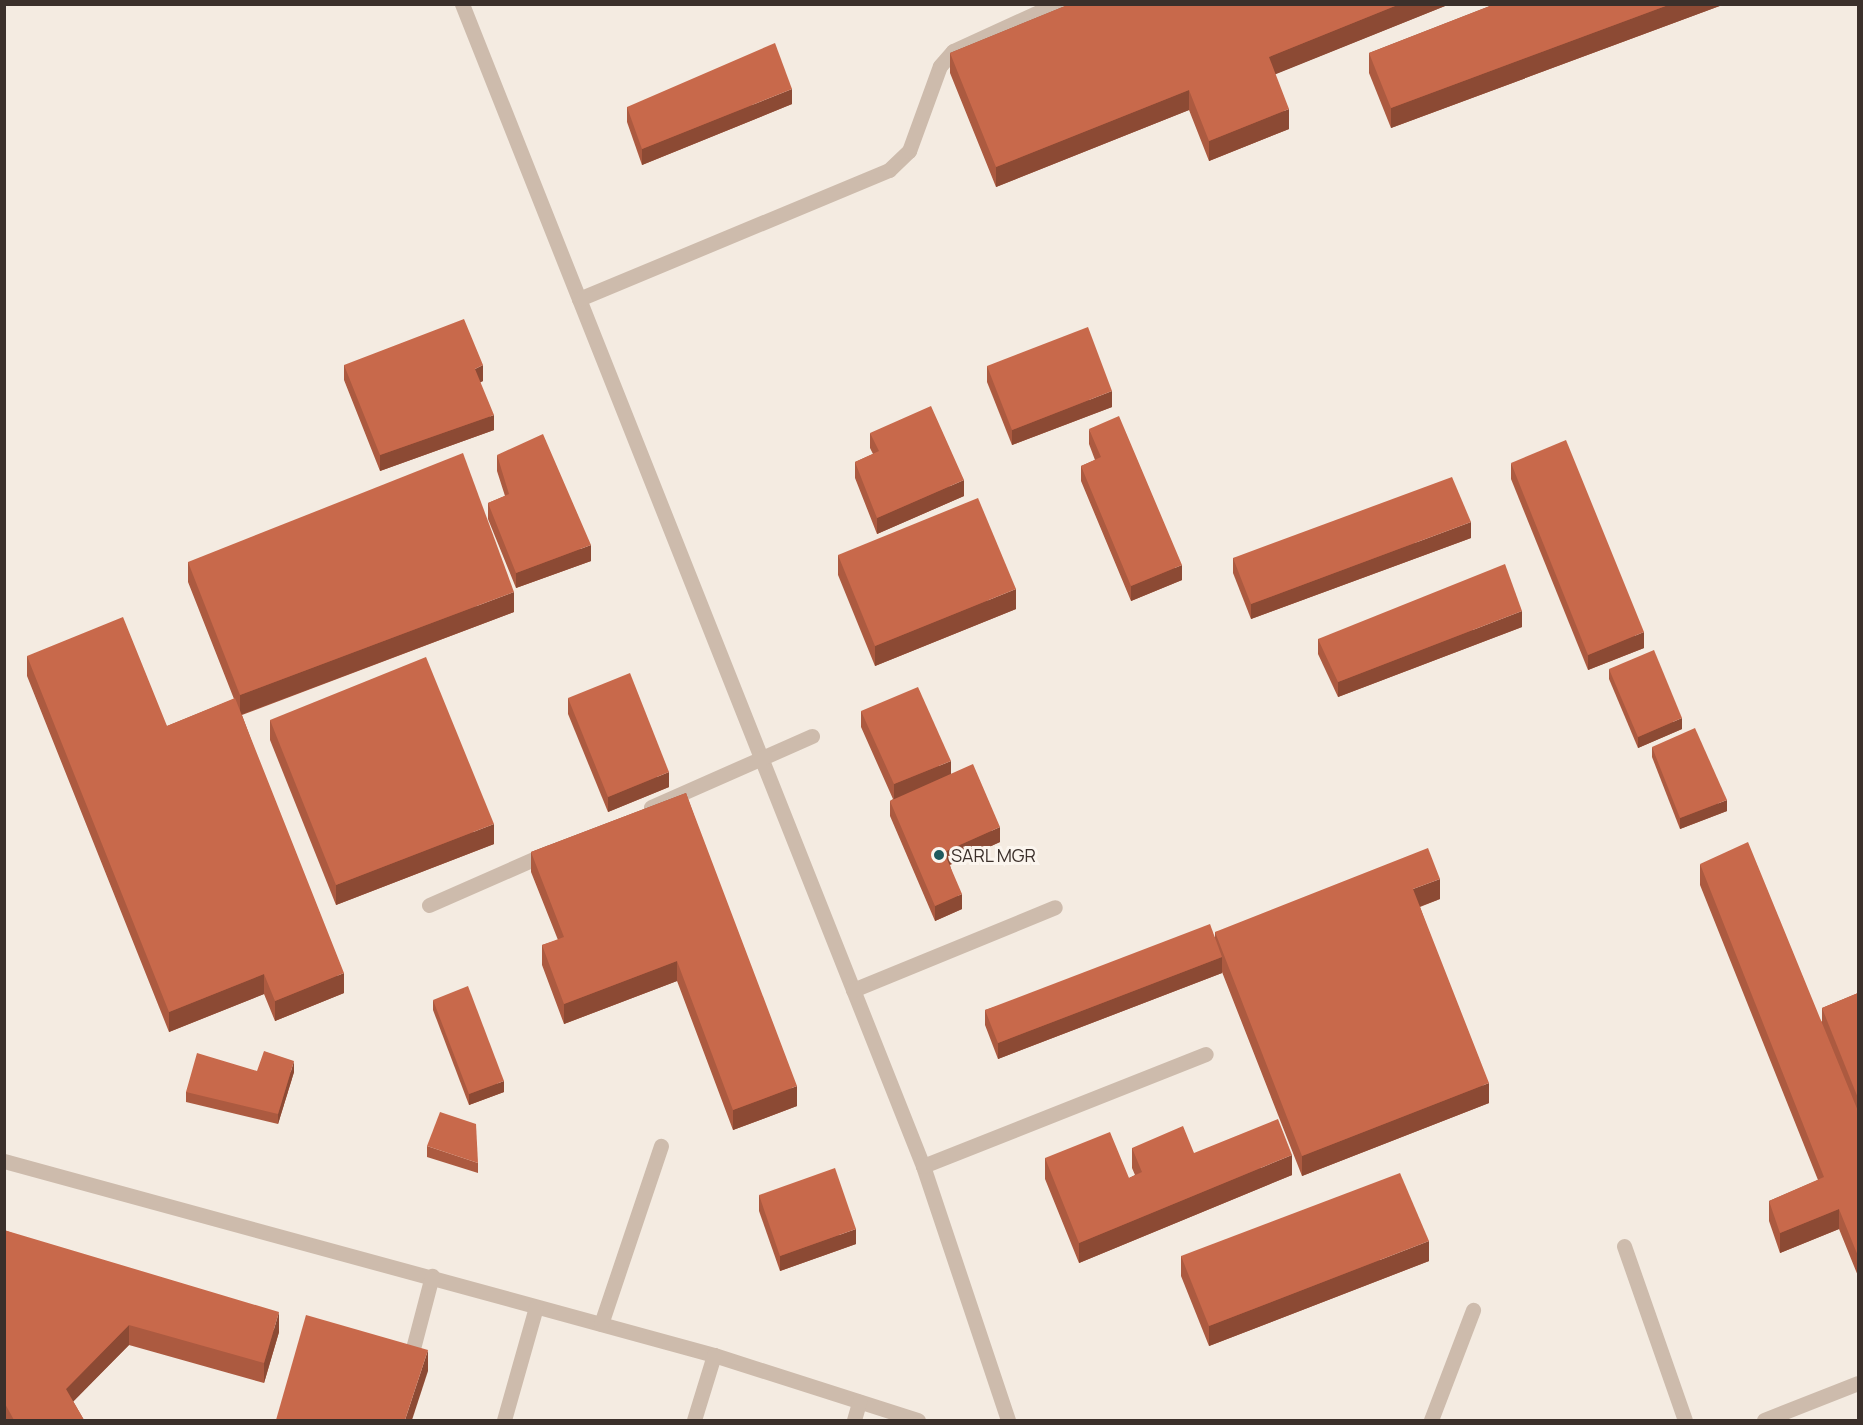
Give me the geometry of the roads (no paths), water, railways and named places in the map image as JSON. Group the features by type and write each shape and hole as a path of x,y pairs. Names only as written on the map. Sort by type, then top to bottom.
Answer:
{"street":[{"path":"462,4 923,1166 1008,1420"},
{"path":"579,299 889,170 909,151 940,66 953,51 1056,4"},
{"path":"633,815 812,736"},
{"path":"429,905 568,843"},
{"path":"853,990 1055,908"},
{"path":"923,1166 1206,1054"},
{"path":"601,1323 661,1146"},
{"path":"4,1161 432,1276 714,1355 918,1420"},
{"path":"1624,1246 1685,1420"},
{"path":"411,1356 432,1276"},
{"path":"504,1420 536,1307"},
{"path":"1431,1420 1473,1310"},
{"path":"694,1420 714,1355"},
{"path":"1764,1420 1858,1383"},
{"path":"854,1420 859,1402"}],"place":[{"name":"SARL MGR","path":"939,855"}]}
